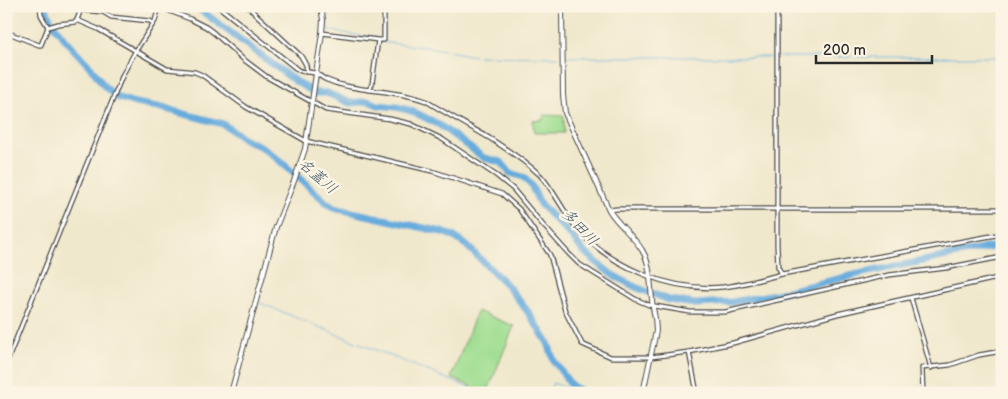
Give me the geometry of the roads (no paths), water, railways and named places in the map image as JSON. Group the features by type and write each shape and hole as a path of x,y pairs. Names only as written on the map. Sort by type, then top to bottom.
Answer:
{"street":[{"path":"40,6 41,15 49,26"},
{"path":"218,6 298,70 335,83 426,101 520,158 540,176 578,229 597,248 615,260 649,277 674,284 705,288 724,287 782,274 1002,234"},
{"path":"247,6 301,56 308,72"},
{"path":"231,393 276,227 294,181 306,141 322,33 321,6"},
{"path":"322,33 384,40 384,6"},
{"path":"562,6 563,104 570,124 609,210 619,225 641,248 648,263 656,331 643,393"},
{"path":"777,6 777,244 778,268 782,274"},
{"path":"6,364 123,74 155,21 158,7 206,27 267,77 313,100 326,110 390,119 411,124 442,139 513,189 542,224 580,264 635,299 649,305 653,304 690,312 724,312 889,275 946,268 1002,257"},
{"path":"49,26 76,22 81,8 102,12 111,17 150,21 153,23"},
{"path":"77,20 98,29 167,70 195,72 202,75 246,107 306,141 432,171 502,194 519,209 550,254 565,311 582,344 611,357 651,357 733,343 836,314 1002,277"},
{"path":"6,32 41,45 49,26"},
{"path":"369,90 372,84 378,40"},
{"path":"609,210 1002,209"},
{"path":"911,298 930,368"},
{"path":"922,393 922,368 950,365 979,355 1002,351"},
{"path":"689,352 697,393"}],"waterway":[{"name":"名蓋川","path":"46,6 51,21 67,42 92,69 104,86 119,98 223,124 274,156 334,208 442,232 453,236 466,245 506,284 528,312 548,343 554,361 568,381 572,386 584,393"},
{"name":"多田川","path":"193,6 295,81 315,93 327,93 350,103 368,101 378,105 412,111 438,124 484,158 501,162 510,173 523,177 531,185 540,204 584,252 611,274 635,287 669,300 695,304 732,302 1002,245"},
{"path":"328,6 328,30 376,37"},
{"path":"381,42 434,48 474,56"},
{"path":"478,56 558,57"},
{"path":"566,57 775,57"},
{"path":"779,57 852,57"},
{"path":"857,57 1002,57"},
{"path":"260,303 482,393"},
{"path":"549,393 553,383 566,388 572,386"}]}
